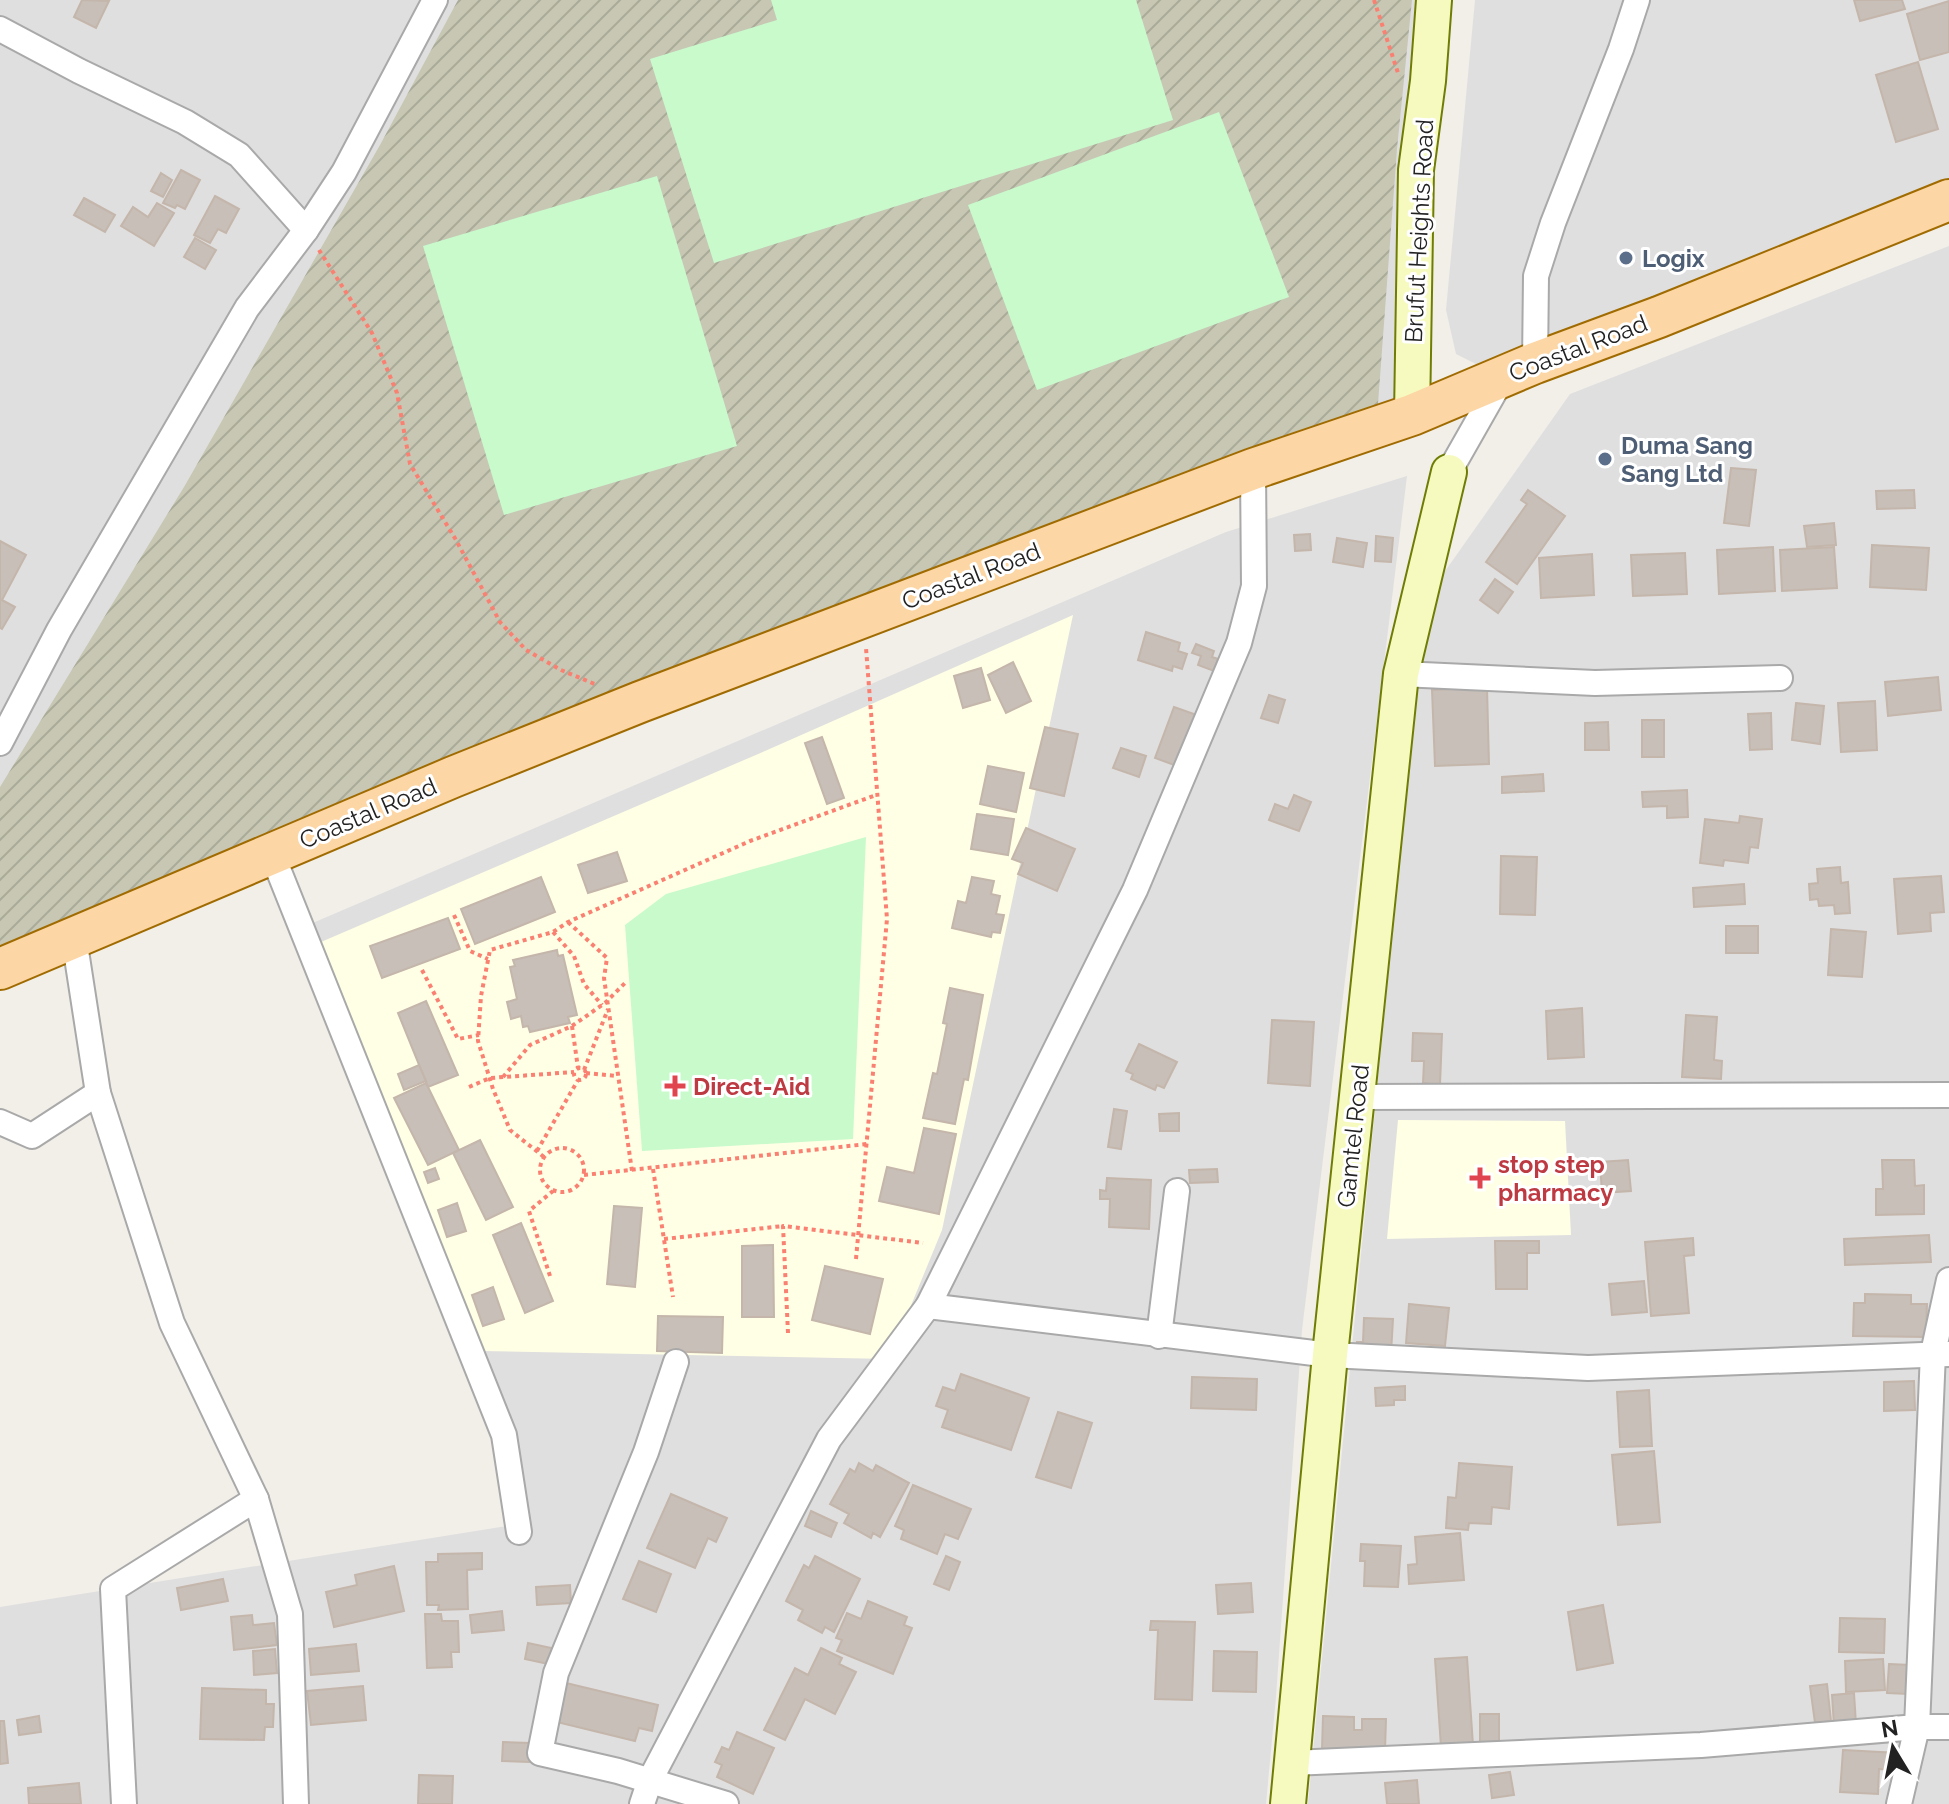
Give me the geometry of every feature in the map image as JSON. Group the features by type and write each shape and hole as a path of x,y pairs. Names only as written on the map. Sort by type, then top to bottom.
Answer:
{"main road":[{"name":"Coastal Road","path":"0,969 640,702 1253,469 1412,415 1949,200"}],"street":[{"path":"0,743 59,630 247,308 306,230 350,161 435,0"},
{"name":"Brufut Heights Road","path":"1412,415 1416,170 1428,81 1434,0"},
{"path":"1449,472 1519,370 1536,276 1637,0"},
{"path":"0,29 185,122 239,155 306,230"},
{"path":"642,1804 650,1780 829,1439 928,1306 1135,890 1239,643 1254,586 1253,469"},
{"name":"Gamtel Road","path":"1288,1804 1330,1355 1401,674 1449,472"},
{"path":"1401,674 1595,683 1780,678"},
{"path":"272,854 504,1435 519,1532"},
{"path":"74,938 98,1093 172,1323 256,1499 290,1614 296,1804"},
{"path":"0,1122 32,1136 98,1093"},
{"path":"1357,1097 1949,1095"},
{"path":"1159,1336 1177,1191"},
{"path":"1899,1804 1917,1727 1941,1354 1949,1280"},
{"path":"928,1306 1330,1355 1588,1368 1941,1354"},
{"path":"676,1362 646,1452 556,1673 540,1753 650,1780 726,1804"},
{"path":"124,1804 113,1589 256,1499"},
{"path":"1292,1763 1701,1745 1949,1727"}],"path":[{"path":"1374,0 1402,84"},
{"path":"306,230 372,333 397,393 410,464 500,622 526,650 561,670 640,702"},
{"path":"856,1259 887,919 864,617"},
{"path":"544,1157 510,1130 478,1041 481,996 490,950 553,932 568,922 750,841 876,795"},
{"path":"454,915 470,951 488,959"},
{"path":"568,922 607,958 604,978 632,1171"},
{"path":"553,932 574,956 584,984 602,1005"},
{"path":"422,970 458,1039 479,1035"},
{"path":"503,1077 530,1045 572,1026 602,1005 625,983"},
{"path":"575,985 584,984"},
{"path":"537,1151 578,1080 609,1007"},
{"path":"572,1026 584,1078 578,1080"},
{"path":"469,1087 490,1078 580,1071 617,1076"},
{"path":"584,1175 867,1144"},
{"path":"562,1148 572,1150 580,1156 584,1175 572,1191 562,1193 545,1185 540,1166 544,1157 562,1148"},
{"path":"653,1169 673,1297"},
{"path":"550,1276 529,1211 553,1191"},
{"path":"664,1239 783,1226 923,1243"},
{"path":"783,1226 788,1333"}],"shaded area":[{"path":"0,0 1448,0 1406,407 0,964"},
{"path":"458,0 1412,0 1397,149 1378,404 0,956 0,787 184,487 380,145"},
{"path":"1475,0 1949,0 1949,187 1482,367 1456,354 1446,310"},
{"path":"1949,246 1949,1804 1308,1804 1424,601 1570,394"},
{"path":"1407,476 1302,1330 1266,1804 0,1804 0,1607 526,1523 308,925 1226,532"},
{"name":"Direct-Aid","path":"1073,615 942,1230 889,1359 482,1351 321,942"},
{"name":"stop step pharmacy","path":"1398,1120 1565,1121 1571,1235 1387,1239"}],"green space":[{"path":"771,0 1136,0 1173,120 714,263 650,59 777,20"},
{"path":"1219,112 1289,297 1037,390 968,205"},
{"path":"657,176 737,446 504,515 423,246"},
{"path":"866,837 853,1139 642,1151 625,925 666,894"}],"building":[{"path":"82,0 109,1 96,28 74,17"},
{"path":"1854,0 1902,0 1905,9 1860,21"},
{"path":"1949,1 1949,52 1920,60 1907,14"},
{"path":"1918,62 1938,129 1896,142 1876,75"},
{"path":"181,170 200,180 185,209 163,203"},
{"path":"161,173 172,180 163,197 151,191"},
{"path":"215,196 239,209 226,233 218,229 210,243 194,235"},
{"path":"84,198 115,215 105,232 74,215"},
{"path":"157,203 174,213 154,246 121,226 133,207 148,217"},
{"path":"195,238 216,250 205,269 184,257"},
{"path":"1731,468 1756,470 1749,526 1724,523"},
{"path":"1528,490 1565,516 1517,584 1486,562 1527,504 1521,500"},
{"path":"1914,490 1915,508 1877,509 1876,491"},
{"path":"1834,523 1836,545 1807,547 1804,526"},
{"path":"1310,534 1311,550 1295,551 1294,535"},
{"path":"1376,536 1393,538 1391,562 1375,561"},
{"path":"1337,538 1367,543 1363,567 1333,562"},
{"path":"0,541 26,555 2,600 15,607 2,629 0,628"},
{"path":"1872,545 1929,548 1926,590 1870,587"},
{"path":"1773,547 1775,591 1719,594 1717,550"},
{"path":"1834,547 1837,588 1782,591 1780,550"},
{"path":"1685,553 1687,594 1633,596 1631,555"},
{"path":"1592,554 1594,595 1541,598 1539,558"},
{"path":"1495,579 1513,592 1498,613 1480,600"},
{"path":"1146,632 1180,643 1178,651 1187,654 1182,669 1173,666 1172,671 1138,660"},
{"path":"1196,644 1214,651 1212,657 1218,659 1214,671 1198,665 1201,656 1192,653"},
{"path":"1013,662 1031,701 1006,713 988,675"},
{"path":"981,668 990,700 963,708 954,676"},
{"path":"1938,677 1941,710 1888,716 1885,682"},
{"path":"1487,687 1489,764 1435,766 1432,690"},
{"path":"1269,695 1285,700 1278,723 1261,718"},
{"path":"1875,701 1877,750 1841,752 1838,703"},
{"path":"1796,703 1824,706 1820,744 1792,740"},
{"path":"1174,707 1197,715 1177,766 1155,758"},
{"path":"1771,713 1772,749 1750,750 1748,714"},
{"path":"1642,720 1664,720 1664,757 1642,757"},
{"path":"1608,722 1609,750 1585,750 1585,723"},
{"path":"1045,727 1078,734 1064,796 1030,788"},
{"path":"822,737 844,798 827,804 805,743"},
{"path":"1121,748 1146,756 1139,777 1113,768"},
{"path":"988,766 1024,773 1016,812 980,804"},
{"path":"1543,774 1544,791 1502,793 1502,777"},
{"path":"1687,790 1688,817 1667,818 1667,806 1643,807 1642,792"},
{"path":"1294,795 1311,802 1299,831 1269,820 1275,804 1288,809"},
{"path":"977,814 1014,819 1008,855 971,849"},
{"path":"1740,816 1762,819 1758,848 1750,847 1748,863 1724,860 1723,866 1700,863 1705,819 1739,823"},
{"path":"1026,828 1075,849 1057,891 1018,874 1023,863 1012,859"},
{"path":"617,852 627,881 588,893 578,865"},
{"path":"1501,856 1537,857 1535,915 1500,914"},
{"path":"1840,867 1841,883 1848,882 1850,913 1835,914 1834,905 1819,906 1818,899 1810,900 1809,884 1818,883 1817,869"},
{"path":"1941,876 1944,912 1930,913 1931,931 1898,934 1894,879"},
{"path":"541,877 555,912 475,944 461,909"},
{"path":"972,877 994,881 991,894 1000,896 996,914 1004,915 1000,933 992,932 991,937 952,928 958,901 966,903"},
{"path":"1744,884 1745,904 1694,907 1693,888"},
{"path":"448,918 460,949 382,978 370,946"},
{"path":"1726,926 1758,926 1758,953 1726,953"},
{"path":"1831,929 1866,932 1862,977 1828,975"},
{"path":"557,950 558,956 563,955 577,1015 568,1017 570,1023 530,1032 528,1026 523,1027 521,1016 511,1019 507,1002 517,999 510,967 515,966 513,960"},
{"path":"950,988 983,995 968,1080 964,1079 955,1124 923,1118 933,1073 937,1074 947,1024 943,1023"},
{"path":"426,1001 458,1075 428,1087 398,1013"},
{"path":"1582,1008 1584,1057 1548,1059 1546,1011"},
{"path":"1686,1015 1717,1017 1714,1060 1722,1061 1721,1079 1682,1077"},
{"path":"1272,1020 1314,1022 1310,1086 1268,1083"},
{"path":"1413,1033 1442,1034 1440,1085 1423,1083 1424,1061 1412,1061"},
{"path":"1139,1044 1177,1062 1164,1088 1157,1085 1155,1090 1131,1079 1133,1074 1126,1071"},
{"path":"419,1065 426,1081 404,1090 398,1074"},
{"path":"426,1083 459,1150 428,1165 394,1098"},
{"path":"1114,1109 1127,1111 1121,1149 1108,1147"},
{"path":"1179,1113 1179,1131 1160,1131 1159,1114"},
{"path":"924,1128 956,1134 939,1214 879,1201 887,1167 914,1173"},
{"path":"480,1140 513,1207 486,1220 453,1153"},
{"path":"1628,1160 1631,1191 1602,1193 1600,1162"},
{"path":"1882,1160 1914,1160 1915,1186 1924,1185 1924,1214 1876,1215 1876,1189 1883,1189"},
{"path":"435,1168 439,1179 428,1183 424,1172"},
{"path":"1217,1169 1218,1182 1190,1183 1189,1170"},
{"path":"1107,1178 1151,1180 1149,1229 1109,1227 1110,1199 1100,1199 1100,1190 1106,1191"},
{"path":"457,1203 466,1231 447,1237 438,1210"},
{"path":"614,1206 642,1208 635,1287 607,1284"},
{"path":"521,1223 553,1301 525,1313 493,1235"},
{"path":"1929,1235 1931,1262 1845,1265 1844,1239"},
{"path":"1693,1238 1694,1255 1684,1256 1689,1313 1651,1316 1645,1242"},
{"path":"1495,1241 1539,1241 1539,1253 1527,1253 1527,1289 1496,1289"},
{"path":"773,1245 774,1317 742,1317 742,1246"},
{"path":"825,1266 883,1279 870,1334 812,1320"},
{"path":"1644,1281 1647,1312 1612,1315 1609,1284"},
{"path":"493,1287 504,1319 483,1326 472,1295"},
{"path":"1865,1294 1911,1295 1911,1304 1927,1304 1926,1337 1853,1336 1854,1303 1865,1303"},
{"path":"1409,1304 1449,1308 1445,1346 1406,1343"},
{"path":"658,1316 723,1317 722,1353 657,1351"},
{"path":"1364,1318 1393,1319 1391,1354 1356,1353 1357,1342 1363,1342"},
{"path":"961,1374 1029,1398 1011,1450 942,1427 948,1410 936,1406 943,1387 955,1391"},
{"path":"1192,1377 1257,1379 1256,1410 1191,1408"},
{"path":"1914,1381 1915,1410 1884,1411 1884,1382"},
{"path":"1405,1386 1405,1400 1394,1400 1394,1405 1376,1406 1375,1388"},
{"path":"1649,1390 1652,1446 1620,1447 1617,1392"},
{"path":"1058,1412 1092,1423 1071,1488 1036,1477"},
{"path":"1654,1451 1660,1522 1618,1525 1612,1455"},
{"path":"859,1463 873,1471 876,1465 909,1483 880,1537 873,1533 871,1538 844,1523 849,1514 830,1504 850,1469 855,1472"},
{"path":"1459,1463 1512,1467 1509,1509 1492,1507 1491,1524 1469,1523 1468,1530 1446,1528 1448,1497 1456,1498"},
{"path":"913,1485 971,1509 958,1539 945,1534 937,1554 901,1539 904,1530 895,1526"},
{"path":"671,1494 727,1518 716,1542 708,1538 695,1568 647,1548"},
{"path":"811,1511 837,1523 831,1537 805,1526"},
{"path":"1460,1533 1464,1580 1409,1584 1408,1565 1417,1564 1415,1537"},
{"path":"1361,1544 1401,1546 1398,1587 1364,1586 1365,1561 1360,1561"},
{"path":"482,1553 482,1569 467,1570 468,1609 438,1610 439,1605 427,1605 426,1562 438,1562 438,1554"},
{"path":"815,1556 860,1579 834,1632 825,1627 822,1633 798,1620 803,1610 786,1601 804,1565 809,1568"},
{"path":"946,1556 960,1562 949,1590 934,1584"},
{"path":"639,1561 671,1574 656,1612 623,1599"},
{"path":"394,1566 404,1611 334,1627 326,1592 357,1585 355,1575"},
{"path":"223,1579 228,1601 181,1610 177,1588"},
{"path":"1251,1583 1253,1612 1218,1614 1216,1585"},
{"path":"570,1585 571,1603 537,1605 536,1587"},
{"path":"868,1601 907,1617 904,1625 912,1628 893,1674 837,1651 842,1640 836,1638 847,1613 861,1619"},
{"path":"1603,1605 1613,1663 1577,1670 1568,1612"},
{"path":"502,1611 504,1630 472,1633 470,1615"},
{"path":"425,1614 441,1614 442,1621 458,1621 459,1652 451,1652 452,1667 427,1668"},
{"path":"252,1615 253,1625 274,1623 277,1645 234,1650 231,1617"},
{"path":"1840,1618 1885,1619 1884,1653 1839,1652"},
{"path":"1151,1621 1195,1622 1192,1700 1155,1699 1158,1630 1150,1630"},
{"path":"528,1643 556,1649 553,1665 525,1659"},
{"path":"356,1644 359,1671 311,1675 309,1649"},
{"path":"821,1648 842,1658 839,1664 856,1672 835,1714 805,1699 785,1740 764,1730 795,1668 808,1675"},
{"path":"275,1649 277,1673 254,1675 253,1651"},
{"path":"1214,1651 1257,1652 1256,1692 1213,1691"},
{"path":"1467,1657 1473,1745 1441,1747 1435,1659"},
{"path":"1883,1659 1885,1690 1846,1692 1845,1661"},
{"path":"1889,1664 1911,1665 1909,1694 1887,1693"},
{"path":"566,1683 658,1705 652,1731 639,1728 635,1741 557,1722"},
{"path":"1827,1684 1831,1721 1815,1723 1810,1686"},
{"path":"363,1686 366,1720 311,1725 307,1691"},
{"path":"202,1688 266,1690 266,1704 274,1704 273,1727 265,1727 264,1740 200,1739"},
{"path":"1854,1693 1856,1724 1834,1726 1832,1695"},
{"path":"1480,1714 1499,1714 1499,1745 1480,1745"},
{"path":"39,1716 41,1732 19,1735 17,1720"},
{"path":"1323,1716 1354,1717 1354,1730 1362,1730 1362,1719 1386,1719 1385,1751 1322,1749"},
{"path":"0,1721 4,1721 8,1763 0,1764"},
{"path":"737,1732 774,1748 753,1794 717,1777 722,1765 715,1762 722,1747 729,1750"},
{"path":"503,1742 530,1743 529,1762 502,1761"},
{"path":"1843,1750 1899,1753 1898,1770 1879,1769 1878,1794 1840,1792"},
{"path":"1510,1772 1514,1795 1492,1798 1489,1775"},
{"path":"419,1775 453,1776 452,1804 418,1804"},
{"path":"1417,1780 1419,1804 1387,1804 1385,1783"},
{"path":"79,1783 81,1804 29,1804 28,1788"}],"place":[{"name":"Logix","path":"1626,258"},
{"name":"Duma Sang Sang Ltd","path":"1605,459"},
{"name":"Direct-Aid","path":"675,1086"},
{"name":"stop step pharmacy","path":"1480,1178"}]}
